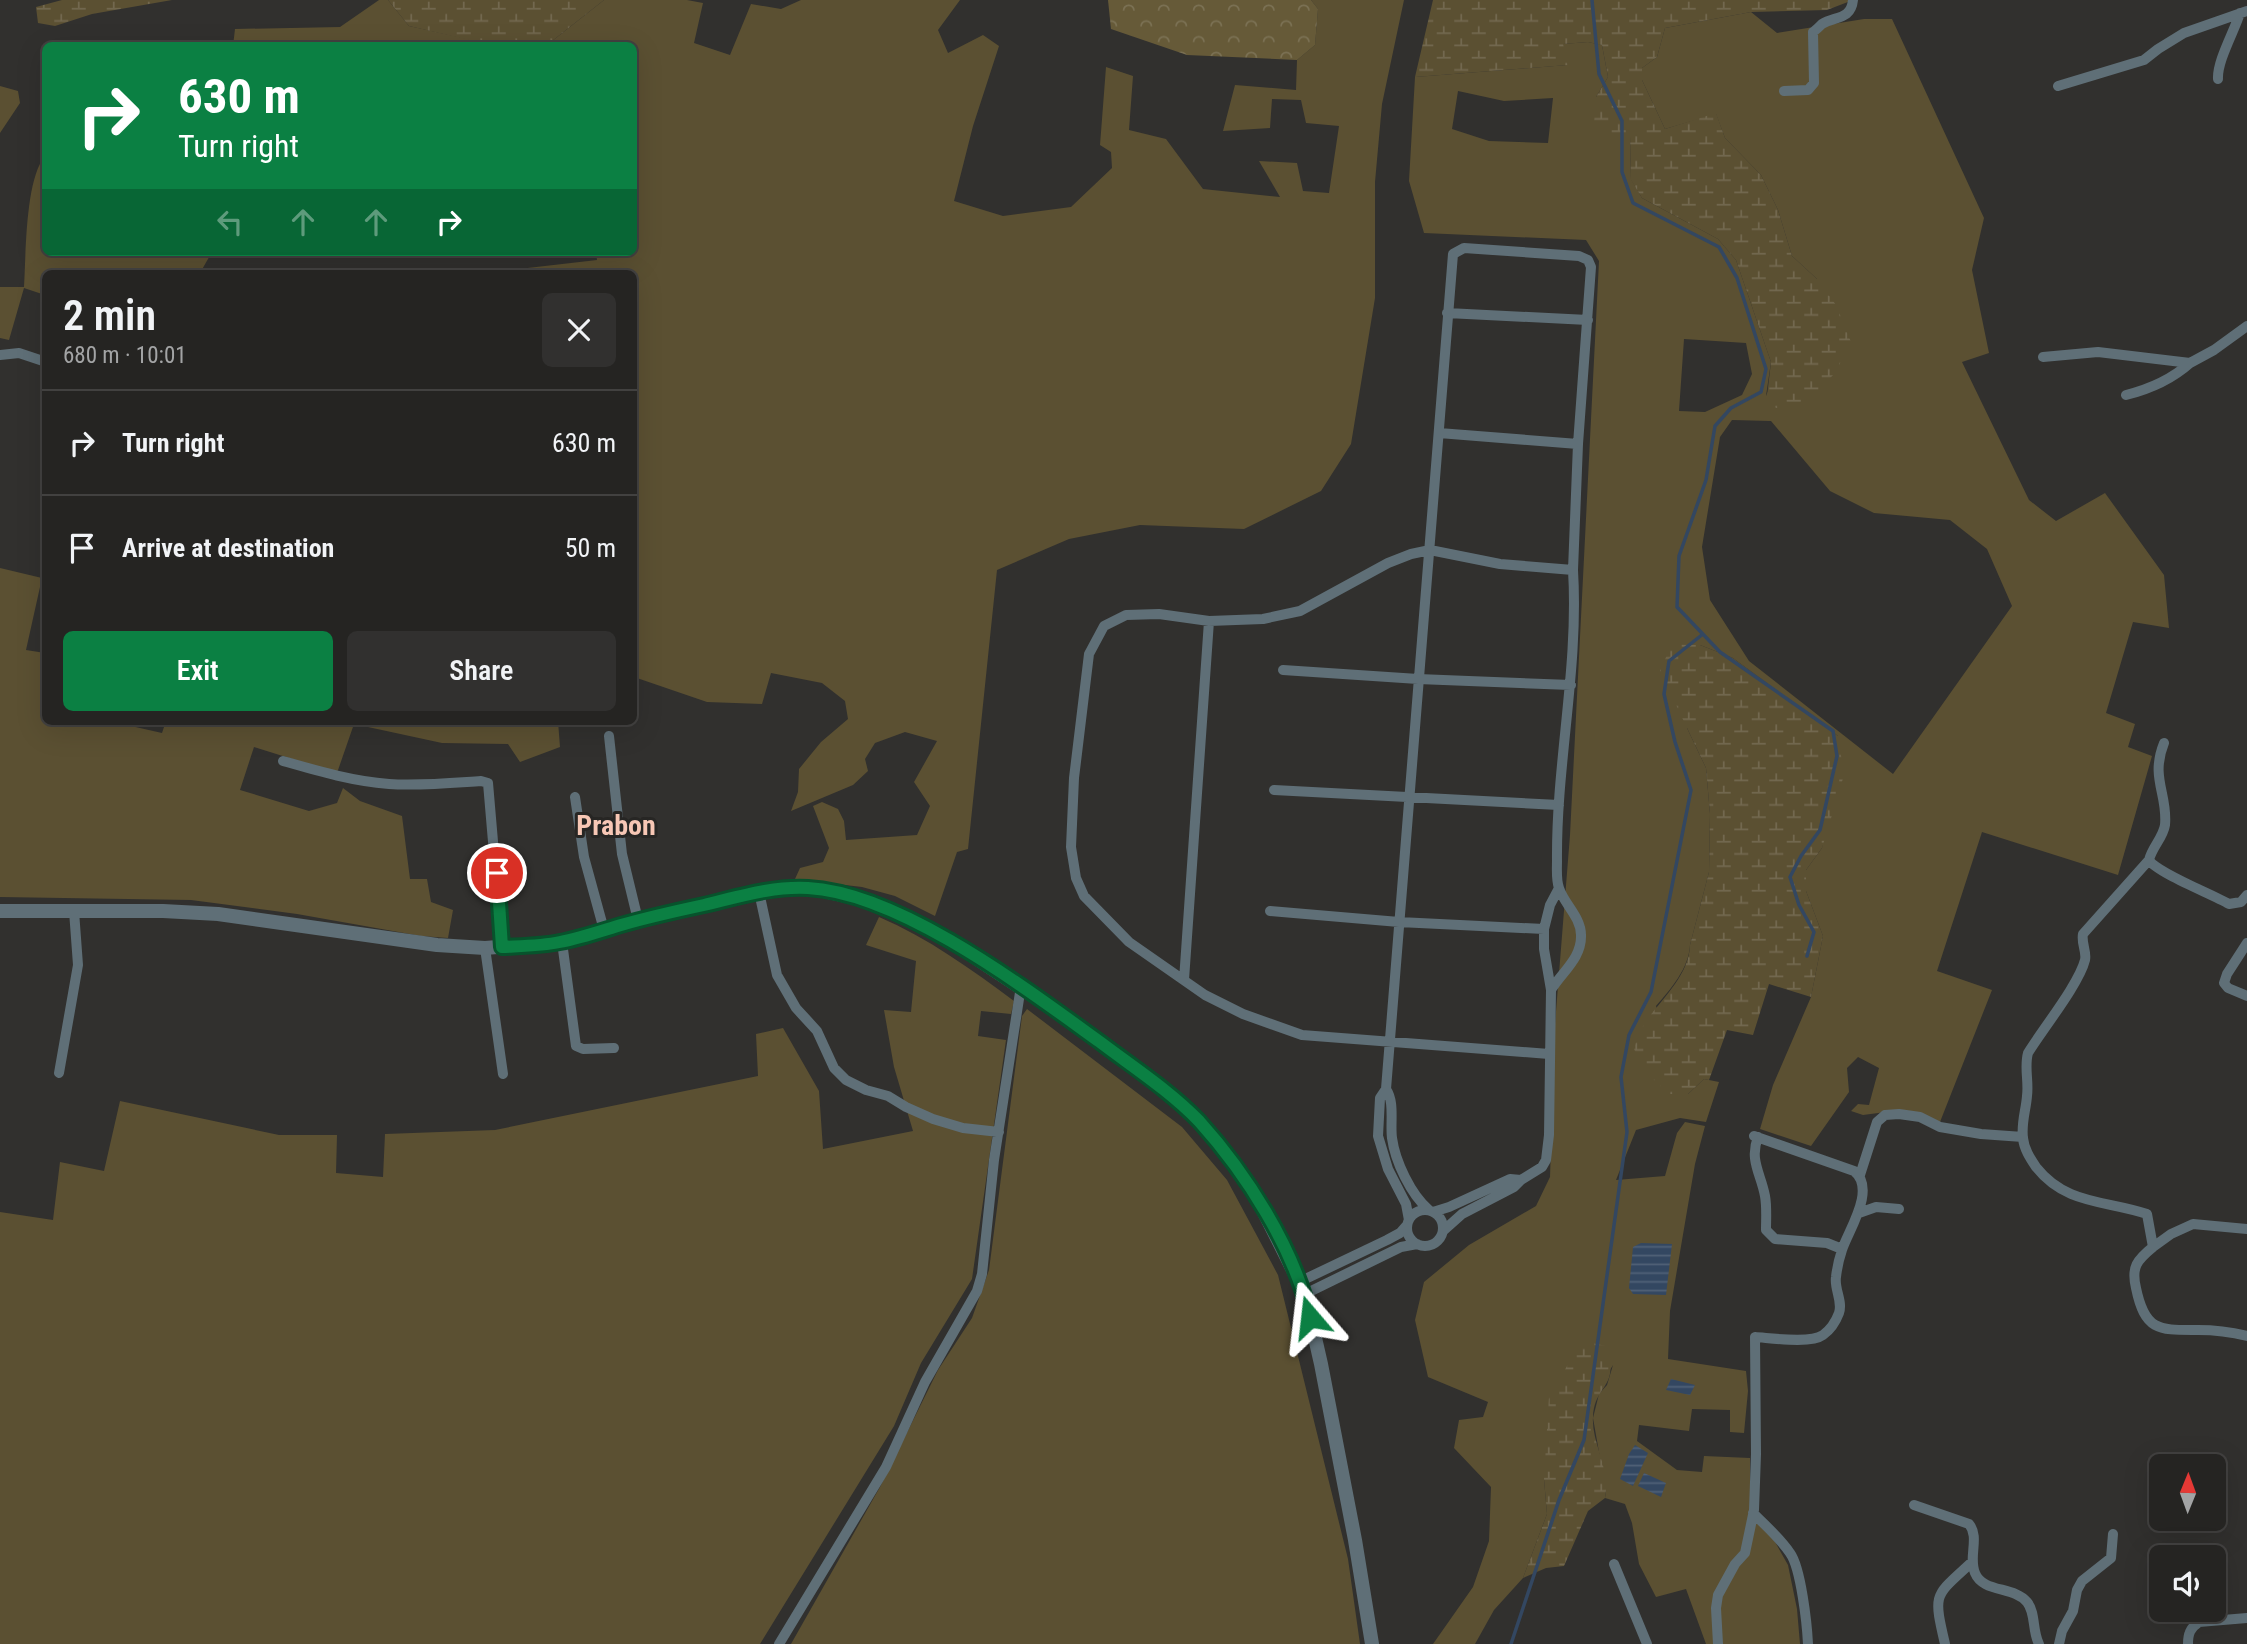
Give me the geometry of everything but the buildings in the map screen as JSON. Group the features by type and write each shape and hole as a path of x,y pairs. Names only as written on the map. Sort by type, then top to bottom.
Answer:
{"street":[{"path":"1784,91 1808,90 1814,83 1813,32 1822,24 1843,17 1850,11 1853,0"},
{"path":"2218,79 2217,71 2221,58 2244,12"},
{"path":"2058,86 2144,60 2184,33 2244,12"},
{"path":"1417,1244 1409,1236 1406,1204 1388,1169 1378,1136 1380,1098 1386,1089 1447,313 1453,254 1468,248 1579,256 1588,260 1591,267 1578,444 1571,685 1556,865 1559,888 1577,920 1582,935 1569,969 1551,990"},
{"path":"1447,313 1588,320"},
{"path":"2126,395 2149,389 2177,374 2247,326"},
{"path":"2043,357 2098,352 2190,363"},
{"path":"0,355 19,353 42,361"},
{"path":"1438,433 1578,444"},
{"path":"1549,1054 1302,1035 1243,1014 1205,995 1129,942 1084,896 1076,878 1071,847 1074,778 1089,654 1104,626 1126,615 1159,614 1209,621 1263,619 1300,611 1388,563 1430,550 1500,564 1573,570"},
{"path":"1184,980 1209,621"},
{"path":"1283,670 1571,685"},
{"path":"609,736 622,854 638,920"},
{"path":"2153,1247 2147,1214 2076,1197 2050,1183 2029,1156 2023,1137 2023,1115 2027,1097 2028,1053 2077,977 2086,958 2081,941 2083,933 2149,860 2151,851 2164,833 2165,821 2157,768 2164,743"},
{"path":"283,761 338,777 364,781 404,784 488,783 502,947"},
{"path":"1275,790 1559,805"},
{"path":"575,797 584,857 604,930"},
{"path":"2149,860 2152,866 2230,904 2241,902 2247,895"},
{"path":"0,911 218,914 485,948 562,942 638,920 759,891 810,888 864,900 950,941 1021,986 1131,1065 1196,1119 1242,1174 1258,1200 1302,1288 1323,1378 1372,1644"},
{"path":"1302,1288 1401,1247 1433,1244 1462,1214 1514,1187 1542,1167 1546,1160 1549,1135 1551,990 1544,949 1544,929 1550,905 1559,888"},
{"path":"759,891 777,975 796,1008 817,1031 834,1068 846,1080 866,1090 888,1096 933,1119 963,1128 999,1132"},
{"path":"59,1073 78,965 74,911"},
{"path":"1270,911 1399,922 1544,929"},
{"path":"562,942 576,1046 583,1049 614,1048"},
{"path":"2247,943 2227,974 2224,984 2247,996"},
{"path":"485,948 503,1074"},
{"path":"779,1644 880,1477 925,1382 977,1291 982,1275 999,1132 1021,986"},
{"path":"1386,1089 1391,1098 1391,1135 1399,1163 1418,1198 1441,1220 1443,1231"},
{"path":"1718,1644 1718,1595 1735,1564 1745,1553 1753,1513 1756,1478 1755,1337 1812,1340 1822,1336 1833,1324 1840,1310 1835,1279 1843,1249 1859,1213 1862,1182 1860,1175 1877,1122 1885,1115 1899,1114 1920,1117 1940,1127 2023,1137"},
{"path":"1843,1249 1827,1243 1775,1238 1766,1230 1765,1196 1756,1171 1753,1150 1756,1137 1860,1175"},
{"path":"1388,1169 1399,1163"},
{"path":"1302,1288 1400,1233 1417,1212 1431,1211 1510,1179 1521,1180"},
{"path":"1859,1213 1876,1207 1899,1209"},
{"path":"2247,1229 2193,1224 2171,1234 2153,1247 2141,1257 2133,1270 2137,1297 2150,1321 2162,1329 2221,1331 2247,1336"},
{"path":"1914,1505 1969,1524 1974,1534 1972,1562 1975,1575 1982,1582 2010,1591 2029,1604 2035,1637 2039,1644"},
{"path":"1753,1513 1794,1560 1807,1622 1808,1644"},
{"path":"2059,1644 2082,1581 2111,1558 2113,1534"},
{"path":"1945,1644 1936,1602 1944,1587 1972,1562"},
{"path":"1614,1564 1647,1644"},
{"path":"2188,1644 2188,1634 2199,1622 2247,1618"}],"green space":[{"path":"62,0 172,0 92,14 55,26 38,23 36,7"},
{"path":"379,0 388,0 409,26 481,42 233,42 235,29 340,27"},
{"path":"388,0 604,0 551,42 478,42 409,26"},
{"path":"604,0 687,0 703,3 694,43 730,55 751,4 781,9 801,0 960,0 938,30 948,53 983,35 999,46 973,126 954,201 1003,216 1071,207 1112,168 1111,152 1100,145 1106,67 1133,76 1129,130 1166,139 1203,189 1280,197 1259,161 1297,163 1303,191 1329,193 1339,126 1306,123 1301,100 1272,99 1270,128 1223,131 1235,85 1296,90 1297,60 1315,45 1318,9 1311,0 1404,0 1382,104 1375,182 1375,298 1351,444 1321,491 1244,529 1140,525 1069,539 997,570 968,849 957,852 935,916 895,896 862,887 795,879 800,868 823,862 829,848 813,806 822,802 838,809 844,821 846,840 917,835 930,806 914,782 937,741 905,732 875,743 865,759 868,771 853,785 791,811 798,792 799,769 821,742 848,719 845,701 822,683 771,673 762,704 707,702 637,678 637,270 509,270 597,260 596,256 637,256 637,42 551,42"},
{"path":"1108,0 1311,0 1318,9 1315,45 1297,60 1187,55 1111,29"},
{"path":"1433,0 1853,0 1827,10 1751,12 1665,28 1657,57 1642,68 1642,80 1665,129 1716,113 1725,138 1761,175 1778,210 1792,256 1817,279 1836,305 1851,342 1835,373 1796,413 1766,405 1771,362 1736,260 1718,239 1642,198 1631,180 1630,136 1605,140 1594,121 1596,97 1608,77 1602,45 1588,42 1563,44 1568,65 1415,77"},
{"path":"1751,12 1777,33 1864,19 1892,19 1984,218 1972,270 1989,353 1962,362 2029,500 2056,521 2105,493 2164,575 2169,628 2133,622 2106,713 2135,724 2128,747 2152,756 2118,875 1982,832 1937,971 1992,990 1940,1122 1901,1110 1863,1115 1851,1111 1858,1104 1869,1105 1879,1068 1858,1057 1847,1068 1849,1092 1811,1146 1760,1129 1773,1085 1811,997 1823,936 1806,891 1806,870 1822,848 1838,736 1733,658 1700,645 1687,728 1706,768 1710,814 1709,872 1683,970 1656,1006 1688,1094 1704,1079 1719,1082 1706,1122 1680,1118 1636,1130 1616,1180 1665,1176 1677,1133 1685,1122 1705,1126 1695,1164 1670,1311 1668,1359 1746,1371 1748,1391 1744,1433 1730,1432 1730,1410 1692,1409 1689,1431 1639,1425 1637,1441 1677,1470 1702,1472 1704,1456 1750,1458 1750,1508 1774,1540 1788,1565 1797,1609 1800,1644 1706,1644 1686,1589 1656,1597 1639,1564 1632,1523 1625,1504 1605,1498 1593,1418 1599,1394 1607,1385 1613,1365 1544,1479 1547,1514 1523,1578 1494,1610 1475,1644 1433,1644 1473,1587 1489,1541 1491,1487 1454,1448 1459,1420 1483,1417 1488,1402 1428,1377 1415,1320 1424,1282 1469,1245 1536,1206 1550,1177 1555,1024 1570,835 1599,261 1586,240 1424,233 1409,181 1415,77 1567,65 1562,44 1588,42 1602,45 1608,77 1596,97 1630,135 1631,179 1642,198 1718,239 1736,260 1771,362 1766,396 1817,279 1792,256 1778,210 1761,175 1725,138 1716,114 1665,129 1642,80 1642,68 1657,57 1665,28","holes":["1458,91 1504,101 1553,98 1548,143 1489,141 1452,129","1684,339 1746,343 1752,374 1742,395 1705,412 1679,411","1732,420 1771,421 1830,491 1874,513 1950,520 1987,549 2012,606 1893,774 1749,661 1710,600 1702,547 1720,437"]},
{"path":"0,86 18,91 20,103 0,133"},
{"path":"42,161 42,256 210,256 202,270 42,270 42,294 24,288 9,340 0,338 0,287 24,287 30,200"},
{"path":"0,568 42,578 26,650 42,653 42,725 127,725 162,733 165,725 354,725 337,773 254,747 240,790 309,811 337,803 343,788 360,801 402,816 410,879 427,879 431,902 453,910 448,938 191,900 0,897"},
{"path":"1679,644 1700,645 1733,658 1838,736 1844,775 1822,848 1806,870 1806,891 1823,936 1811,997 1769,984 1753,1035 1727,1030 1709,1080 1704,1079 1688,1094 1669,1094 1645,1071 1634,1049 1638,1035 1648,1018 1684,968 1709,872 1710,814 1706,768 1660,671 1670,648"},
{"path":"359,725 558,725 560,747 520,762 508,744 442,743"},
{"path":"879,917 932,944 1014,1001 1011,1014 981,1011 978,1036 1006,1040 972,1279 921,1363 894,1426 760,1644 0,1644 0,1212 53,1220 60,1162 104,1171 120,1101 279,1135 337,1135 336,1173 383,1177 385,1134 495,1130 758,1076 756,1034 783,1028 819,1091 823,1149 913,1131 894,1067 884,1010 911,1012 916,961 866,945"},
{"path":"1027,1009 1182,1127 1227,1180 1278,1275 1348,1559 1360,1644 791,1644 880,1487 938,1370 972,1318 989,1270 1022,1016"},
{"path":"1580,1344 1606,1346 1610,1360 1609,1378 1594,1406 1593,1417 1605,1477 1605,1498 1588,1511 1564,1566 1546,1568 1523,1578 1547,1514 1544,1479 1549,1397"}],"water":[{"path":"1641,1243 1672,1244 1666,1295 1633,1294 1629,1288 1633,1247"},
{"path":"1671,1379 1695,1385 1690,1395 1666,1390"},
{"path":"1635,1445 1648,1453 1633,1486 1620,1479"},
{"path":"1644,1473 1666,1483 1661,1497 1638,1486"}],"waterway":[{"path":"1592,0 1599,74 1622,121 1622,172 1633,203 1719,247 1737,278 1766,369 1761,392 1731,408 1715,426 1706,480 1679,556 1677,607 1720,652 1833,731 1837,756 1820,830 1790,877 1799,905 1814,932 1807,956"},
{"path":"1511,1644 1559,1500 1584,1440 1627,1132 1621,1077 1629,1035 1651,992 1691,790 1675,742 1664,694 1669,661 1703,634"}],"district":[{"name":"Prabon","path":"616,825"}],"route":[{"path":"497,873 502,947 562,942 638,920 759,891 790,888 831,891 864,900 950,941 1071,1021 1168,1093 1196,1119 1242,1174 1258,1200 1289,1258 1310,1317"}]}
